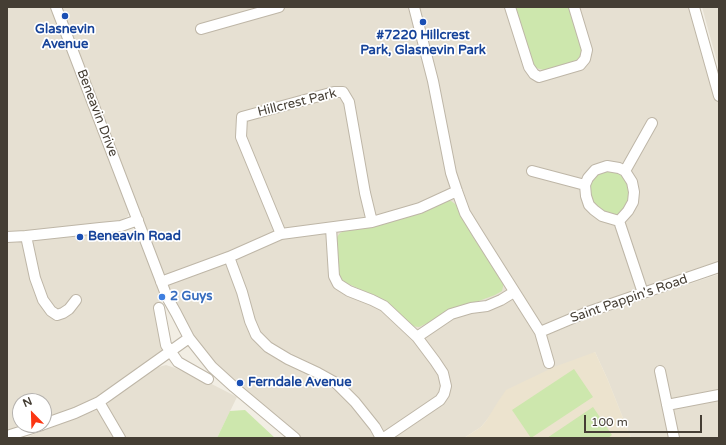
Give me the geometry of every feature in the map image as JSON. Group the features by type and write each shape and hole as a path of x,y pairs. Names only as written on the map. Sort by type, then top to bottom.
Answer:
{"street":[{"name":"Beneavin Drive","path":"56,7 167,297 189,338 216,371 296,438"},
{"path":"201,30 279,7"},
{"path":"414,7 433,82 451,173 457,191 465,212 474,229 540,332 549,363"},
{"path":"510,7 529,67 534,74 539,77 580,65 585,59 587,50 574,7"},
{"path":"694,7 719,96"},
{"name":"Hillcrest Park","path":"281,234 241,137 242,117 334,92 343,92 349,102 372,222"},
{"path":"624,171 652,124"},
{"path":"608,166 619,168 624,171 632,182 634,192 633,202 628,211 619,221 609,219 594,210 589,205 585,185 588,178 595,170 608,166"},
{"path":"532,171 585,185"},
{"path":"161,282 281,234 372,222 420,208 457,191"},
{"path":"7,237 121,226 138,220"},
{"path":"619,221 643,293"},
{"path":"229,256 256,335 268,347 288,359 318,372 336,383 355,402 383,438 440,400 444,394 446,386 443,373 416,337 384,306 349,291 338,284 334,276 331,228"},
{"path":"26,236 35,278 43,300 47,306 57,315 69,309 76,300"},
{"name":"Saint Pappin's Road","path":"540,332 585,313 719,267"},
{"path":"416,337 451,314 471,308 487,306 514,292"},
{"path":"159,308 166,345 178,362 208,379"},
{"path":"52,422 99,402 189,338"},
{"path":"660,370 674,438"},
{"path":"667,405 719,395"},
{"path":"99,402 120,438"},
{"path":"7,436 17,433"}],"shaded area":[{"path":"7,7 55,7 129,210 128,216 116,224 7,233"},
{"path":"56,7 694,7 719,97 719,264 539,337 719,274 719,438 631,438 595,352 490,416 481,427 464,438 295,438 234,387 176,315"},
{"path":"702,7 719,7 719,68 711,40"},
{"path":"128,231 135,234 142,243 157,281 162,303 161,308 165,348 96,397 74,408 52,415 52,393 12,393 12,429 7,431 7,241"},
{"path":"595,352 631,438 464,438 481,427 506,390 554,367"},
{"path":"166,365 196,376 237,397 217,438 24,438 37,433 52,433 52,427 99,409 108,404 111,399 155,368"}],"green space":[{"path":"515,7 569,7 583,51 582,55 577,61 544,70 536,68"},
{"path":"608,169 622,173 632,190 625,210 616,217 608,215 594,207 588,186 595,174"},
{"path":"443,200 451,201 458,206 473,237 504,282 502,291 457,309 419,327 411,326 386,302 351,285 343,283 339,278 335,240 340,233 355,226"},
{"path":"574,369 593,397 531,438 512,410"},
{"path":"593,407 612,435 608,438 547,438"},
{"path":"245,410 275,438 217,438 230,411"}],"place":[{"name":"Glasnevin Avenue","path":"65,16"},
{"name":"#7220 Hillcrest Park, Glasnevin Park","path":"423,22"},
{"name":"Beneavin Road","path":"80,237"},
{"name":"2 Guys","path":"162,297"},
{"name":"Ferndale Avenue","path":"240,383"}]}
